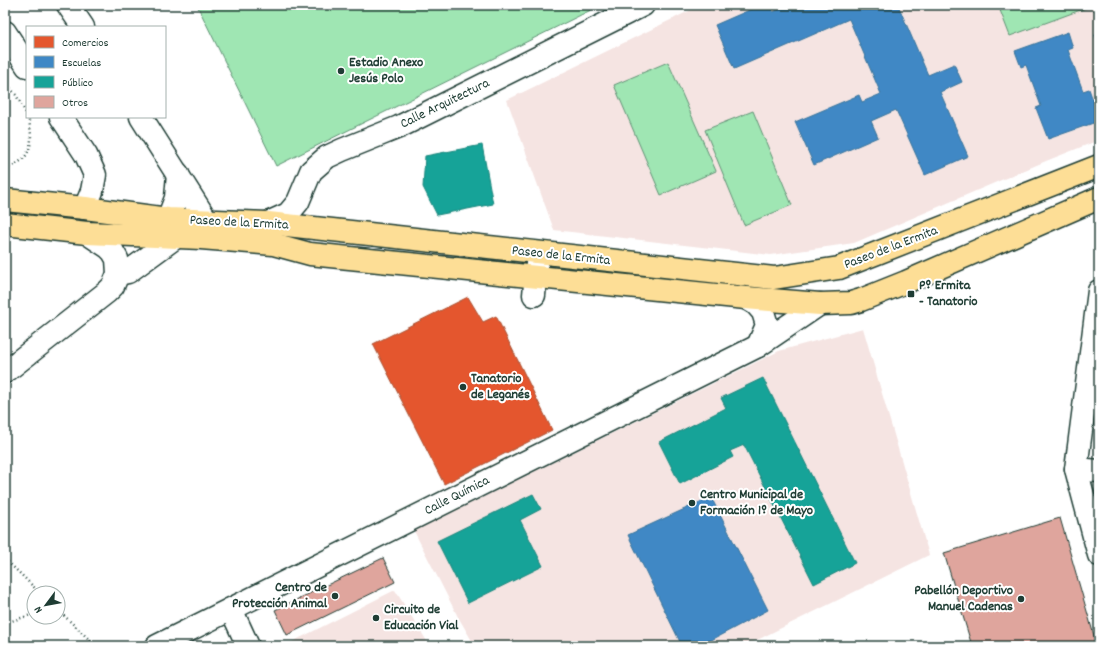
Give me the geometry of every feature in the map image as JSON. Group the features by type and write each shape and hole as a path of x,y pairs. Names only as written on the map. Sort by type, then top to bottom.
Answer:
{"main road":[{"name":"Paseo de la Ermita","path":"172,228 207,220 268,223 774,278 839,268 1099,166"},
{"name":"Paseo de la Ermita","path":"5,200 85,208 172,228 201,238 273,244 310,254 535,285 820,304 850,303 861,300 1099,198"},
{"path":"5,224 88,233 142,236"}],"street":[{"path":"68,5 82,26"},
{"name":"Calle Arquitectura","path":"268,223 288,214 298,202 311,171 327,157 399,127 643,5"},
{"path":"5,32 26,64"},
{"path":"62,118 86,155 95,175 92,191 85,208"},
{"path":"142,118 207,220"},
{"path":"142,236 151,232 172,228 178,174"},
{"name":"Paseo de la Ermita","path":"118,274 128,272 172,228"},
{"path":"5,372 111,288 115,282 118,274 117,259 113,252 88,233"},
{"path":"535,285 538,253"},
{"path":"1099,291 1076,469 1099,555"},
{"path":"746,298 756,304 763,312 767,325 758,346"},
{"name":"Calle Química","path":"157,646 758,346 820,304"},
{"path":"1076,469 1099,471"},
{"path":"231,609 248,646"}],"path":[{"path":"5,82 16,95 26,114"},
{"path":"5,168 19,163 30,147 31,136 27,118"},
{"path":"5,559 32,585"},
{"path":"5,623 26,616"},
{"path":"66,618 96,646"}],"shaded area":[{"path":"704,5 1099,5 1099,140 854,243 771,255 554,230 507,100"},
{"name":"Centro Municipal de Formación 1º de Mayo","path":"863,328 929,555 745,646 475,646 457,615 414,531 779,351"},
{"path":"1099,408 1099,456 1094,439"},
{"name":"Circuito de Educación Vial","path":"395,590 430,646 284,646"}],"green space":[{"name":"Estadio Anexo Jesús Polo","path":"197,5 601,5 276,166"},
{"path":"998,5 1094,5 1010,36"},
{"path":"668,62 716,171 661,195 614,85"},
{"path":"753,111 792,205 744,225 705,130"}],"building: Comercios":[{"name":"Tanatorio de Leganés","path":"468,297 483,322 496,316 552,430 444,484 373,344"}],"building: Escuelas":[{"path":"761,5 770,5 773,12 790,5 898,5 928,75 954,64 962,82 940,92 968,156 925,175 896,110 871,121 878,137 814,165 795,122 859,95 862,102 881,94 849,19 734,69 715,25"},
{"path":"1068,32 1073,48 1068,50 1083,91 1089,89 1099,121 1048,139 1036,108 1041,106 1026,65 1021,67 1015,51"},
{"path":"1099,33 1099,47 1095,35"},
{"path":"711,497 768,610 700,646 682,646 628,535"}],"building: Público":[{"path":"482,145 493,204 437,215 423,187 425,156"},
{"path":"763,378 855,563 814,584 744,445 730,451 733,457 680,484 659,442 726,408 721,398"},
{"path":"533,494 541,509 520,520 543,566 468,603 437,541"}],"building: Otros":[{"name":"Pabellón Deportivo Manuel Cadenas","path":"1060,518 1097,646 972,646 944,553"},
{"name":"Centro de Protección Animal","path":"383,558 395,582 287,635 275,610"}],"place":[{"name":"Estadio Anexo Jesús Polo","path":"341,71"},
{"name":"Pº Ermita - Tanatorio","path":"911,294"},
{"name":"Tanatorio de Leganés","path":"463,387"},
{"name":"Centro Municipal de Formación 1º de Mayo","path":"692,503"},
{"name":"Centro de Protección Animal","path":"335,596"},
{"name":"Pabellón Deportivo Manuel Cadenas","path":"1021,599"},
{"name":"Circuito de Educación Vial","path":"376,618"}]}
